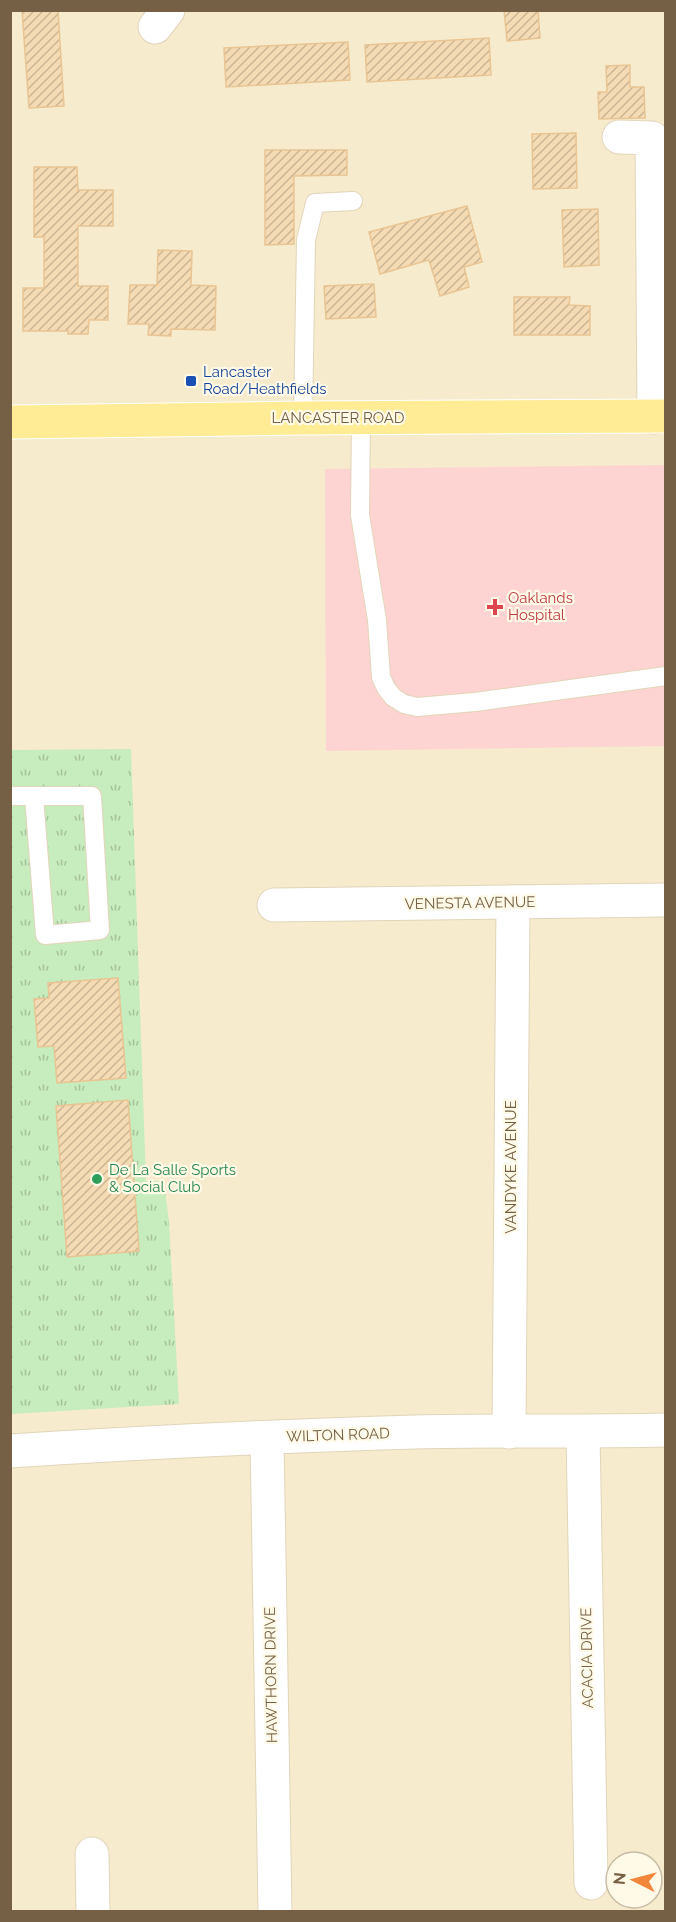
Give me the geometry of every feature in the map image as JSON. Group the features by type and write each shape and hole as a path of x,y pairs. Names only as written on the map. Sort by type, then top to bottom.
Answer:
{"main road":[{"name":"LANCASTER ROAD","path":"10,422 660,416"}],"street":[{"path":"619,137 652,138 660,416"},
{"name":"VENESTA AVENUE","path":"274,905 666,900"},
{"name":"VANDYKE AVENUE","path":"510,1432 513,902"},
{"name":"WILTON ROAD","path":"10,1451 417,1432 666,1430"},
{"name":"ACACIA DRIVE","path":"583,1432 591,1883"},
{"name":"HAWTHORN DRIVE","path":"267,1438 275,1911"}],"lane":[{"path":"303,418 306,240 315,203 353,201"},
{"path":"361,418 360,515 377,620 381,677 393,697 404,704 417,706 475,702 666,676"},
{"path":"10,796 92,796 100,930 45,935 34,797"}],"shaded area":[{"path":"11,11 665,11 665,1911 11,1912"},
{"name":"Oaklands Hospital","path":"665,465 665,746 326,751 325,469"}],"green space":[{"path":"131,749 146,1181 164,1181 169,1222 179,1404 11,1414 11,750"}],"building":[{"path":"22,10 58,10 64,106 29,108"},
{"path":"504,10 538,10 540,38 507,41"},
{"path":"489,38 491,75 367,82 365,45"},
{"path":"348,42 350,80 226,87 224,48"},
{"path":"630,65 630,87 644,87 645,118 599,119 598,92 607,92 606,66"},
{"path":"576,133 577,188 533,189 532,134"},
{"path":"265,150 347,150 347,175 294,176 294,244 265,245"},
{"path":"34,167 77,167 78,190 113,190 113,226 78,226 78,286 108,286 108,320 89,320 88,334 68,334 68,331 23,331 23,288 44,288 44,237 34,237"},
{"path":"467,206 482,262 464,267 469,287 440,296 429,260 380,274 369,232"},
{"path":"598,209 599,265 564,267 562,210"},
{"path":"158,250 192,251 191,285 216,286 215,330 171,329 171,336 148,335 149,324 128,324 130,285 157,285"},
{"path":"374,284 376,317 326,319 324,286"},
{"path":"514,297 570,297 569,305 590,306 590,335 514,335"},
{"path":"118,978 126,1078 57,1083 54,1046 38,1047 34,999 49,998 48,983"},
{"name":"De La Salle Sports & Social Club","path":"128,1100 139,1251 67,1257 56,1106"}],"place":[{"name":"Lancaster Road/Heathfields","path":"191,381"},
{"name":"Oaklands Hospital","path":"495,607"},
{"name":"De La Salle Sports & Social Club","path":"97,1179"}]}
